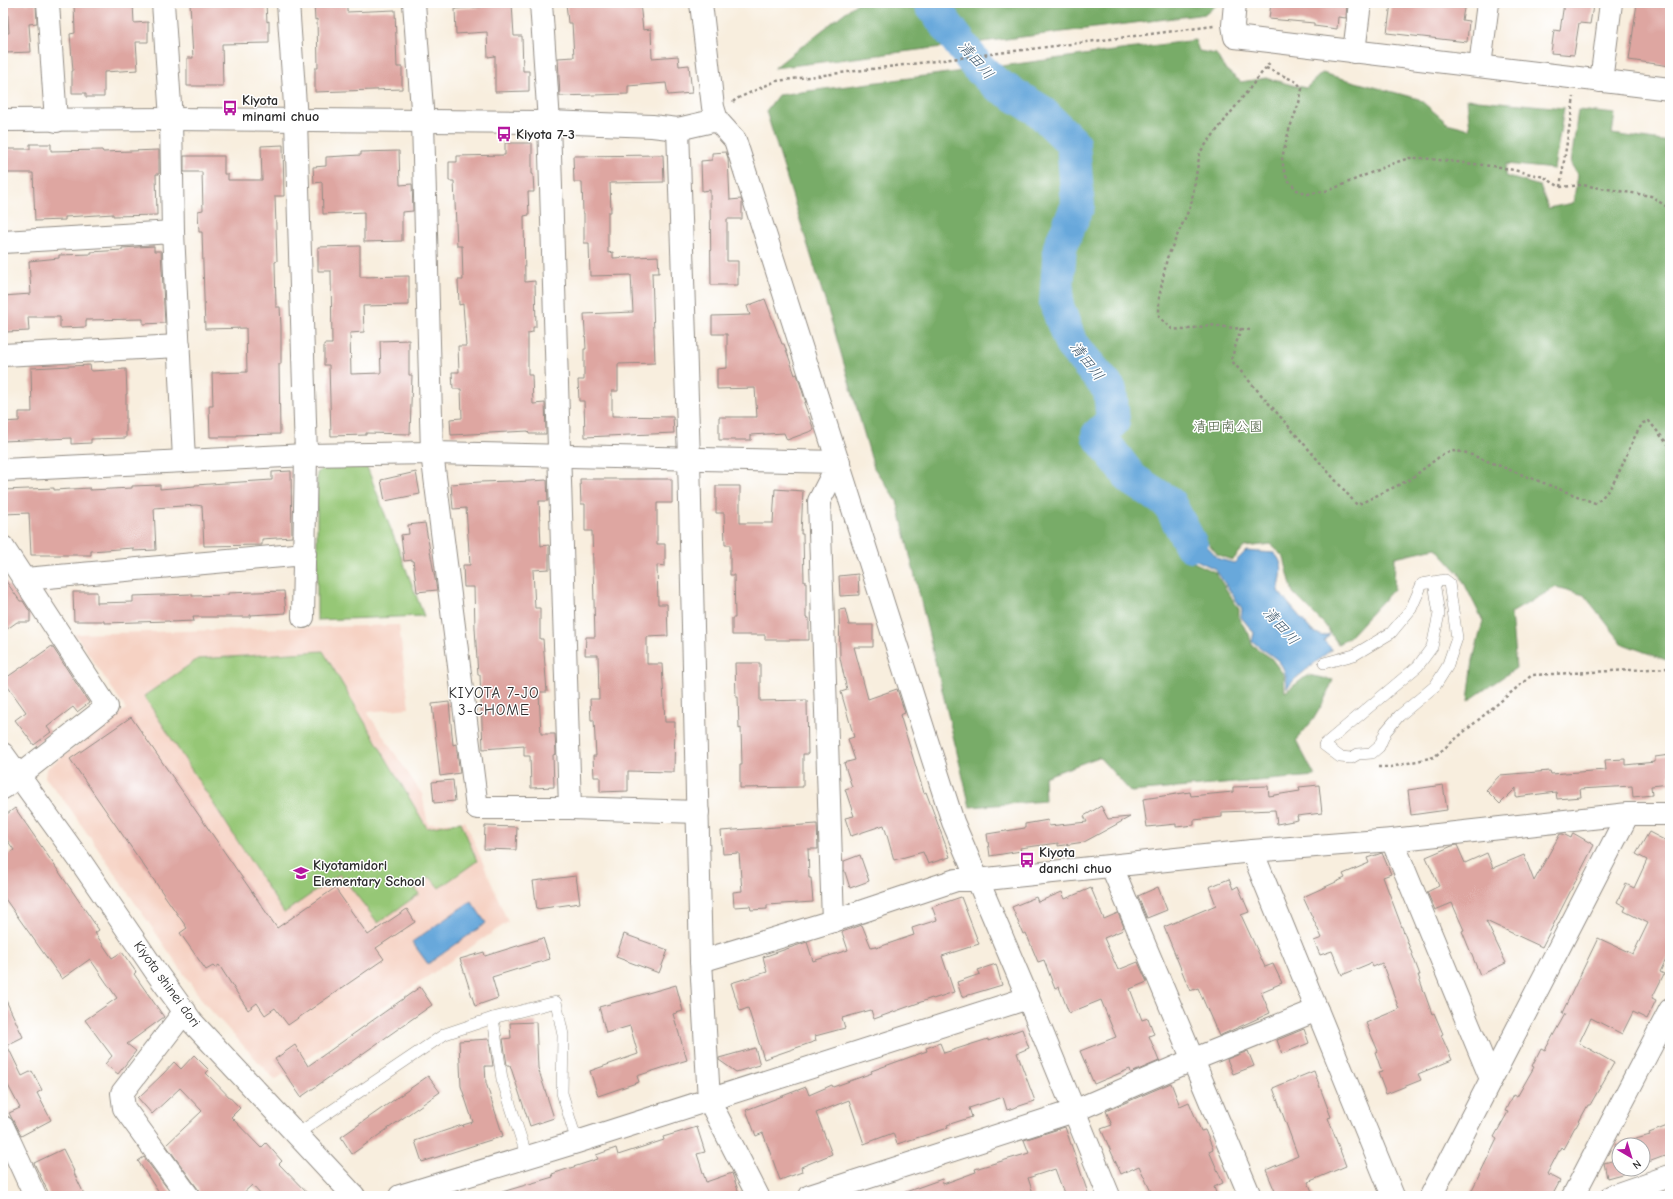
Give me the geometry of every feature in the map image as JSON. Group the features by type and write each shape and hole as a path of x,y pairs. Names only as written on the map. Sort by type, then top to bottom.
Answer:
{"street":[{"path":"48,3 56,121"},
{"path":"163,3 171,119 173,232 184,460"},
{"path":"288,3 296,120 306,455 303,618"},
{"path":"414,3 422,122 432,454 477,808 570,808 698,812"},
{"path":"541,3 549,122 570,808"},
{"path":"701,3 713,107 717,120 735,140 953,822 1028,998 1109,1196"},
{"path":"1235,3 1232,25 1235,37 1670,89"},
{"path":"1354,52 1360,3"},
{"path":"1480,66 1488,3"},
{"path":"1601,81 1611,3"},
{"path":"3,120 56,121 171,119 549,122 652,126 678,129 717,120"},
{"path":"678,129 689,459 701,961 709,1100 758,1196"},
{"path":"3,242 173,232"},
{"path":"3,355 178,346"},
{"path":"3,470 306,455 432,454 838,462"},
{"path":"833,921 819,501 838,462"},
{"path":"3,547 107,707 11,782"},
{"path":"25,579 305,554"},
{"name":"Kiyota shinei dori","path":"3,754 11,782 81,862 192,1022 354,1196"},
{"path":"701,961 833,921 956,880 977,880 1252,852 1392,840 1628,814 1670,814"},
{"path":"1431,1196 1628,814"},
{"path":"1392,840 1492,1079"},
{"path":"1252,852 1393,1196"},
{"path":"1112,867 1250,1196"},
{"path":"400,1196 578,1142 1028,998"},
{"path":"810,1196 1074,1111 1192,1060 1317,1010"},
{"path":"1573,1196 1670,1010"},
{"path":"185,1011 122,1093 124,1108 188,1196"},
{"path":"3,1127 35,1196"},
{"path":"1612,1196 1640,1192 1670,1176"}],"lane":[{"path":"1324,663 1354,655 1391,633 1411,609 1422,584 1445,580 1448,584 1457,638 1447,668 1435,686 1399,716 1386,732 1379,747 1372,753 1358,754 1351,758 1340,757 1324,745 1418,666 1432,647 1439,614 1434,582"},
{"path":"297,1134 445,1034 493,1018 556,1002 562,1036 562,1093 578,1142"},
{"path":"493,1018 502,1078 527,1157"}],"path":[{"path":"717,120 736,99 776,82 903,64 1202,26"},
{"path":"1250,330 1210,325 1184,330 1172,329 1159,317 1159,298 1167,258 1191,205 1200,152 1266,68 1281,43"},
{"path":"1266,68 1297,82 1302,90 1300,103 1289,130 1282,158 1284,171 1288,180 1297,190 1308,194 1330,190 1409,158 1500,167 1544,177 1560,187 1582,185 1651,196 1670,209"},
{"path":"1560,187 1577,79"},
{"path":"1241,328 1231,360 1356,505 1409,480 1443,454 1452,450 1464,452 1595,503 1603,497 1617,475 1643,423 1649,421 1670,447"},
{"path":"1391,767 1434,757 1532,675 1670,668"}],"shaded area":[{"name":"Kiyotamidori Elementary School","path":"399,625 409,708 367,712 422,794 428,824 465,821 508,922 275,1080 204,1003 69,807 45,777 46,769 126,709 75,634"}],"green space":[{"path":"857,3 1218,3 1206,14 774,68"},
{"name":"清田南公園","path":"1195,40 1199,51 1216,54 1225,69 1241,82 1266,78 1306,88 1322,73 1419,99 1447,123 1470,129 1467,99 1564,108 1554,169 1506,164 1505,176 1540,186 1548,208 1573,203 1578,175 1571,164 1578,110 1615,114 1612,134 1670,142 1670,658 1666,660 1623,644 1584,595 1556,587 1511,613 1516,668 1468,701 1473,660 1483,621 1459,573 1436,548 1395,557 1394,589 1348,638 1338,644 1325,625 1293,593 1284,558 1271,544 1244,547 1233,560 1218,555 1171,498 1166,515 1168,527 1189,560 1215,572 1239,609 1239,619 1249,634 1252,645 1271,658 1284,675 1285,692 1308,675 1333,680 1323,703 1313,720 1296,740 1315,776 1131,792 1099,757 1044,777 1045,801 970,807 897,501 874,468 836,336 766,111 778,95 971,70 985,81 994,67"},
{"path":"324,467 367,467 424,616 317,620 317,473"},
{"path":"323,651 427,828 461,822 477,861 439,888 430,877 415,888 419,894 378,923 340,874 284,913 144,696 198,659"}],"water":[{"path":"1169,503 1179,508 1186,523 1219,559 1234,563 1246,551 1274,553 1278,557 1282,571 1278,591 1311,630 1322,636 1330,634 1324,641 1332,649 1295,679 1287,688 1284,670 1281,664 1252,641 1254,633 1241,617 1242,609 1215,569 1188,556 1183,542 1170,524"},
{"path":"471,901 486,923 428,964 412,942"}],"building":[{"path":"36,3 37,23 29,24 31,52 6,53 5,33 9,33 7,5"},
{"path":"74,3 133,3 134,23 148,22 148,42 136,42 138,70 104,72 104,97 86,97 86,93 72,93 73,71 70,34 75,33"},
{"path":"190,3 266,3 267,22 269,21 269,43 222,44 223,86 187,86 187,58 193,58"},
{"path":"314,3 347,3 347,12 395,10 397,67 402,67 402,89 315,92 315,68 318,68 317,19 315,20"},
{"path":"482,3 512,3 514,36 522,36 523,71 529,71 529,91 495,92 495,56 488,57 487,32 456,34 455,9 482,7"},
{"path":"566,3 640,3 643,30 651,29 652,58 678,56 679,66 689,65 692,93 668,95 666,83 628,86 628,94 560,96 558,58 574,57 572,23 568,23"},
{"path":"1271,3 1347,3 1346,18 1338,17 1337,29 1314,26 1314,23 1269,19"},
{"path":"1391,3 1465,3 1462,20 1469,21 1467,42 1387,33"},
{"path":"1564,3 1593,6 1590,24 1579,23 1574,55 1551,53 1554,30 1560,31"},
{"path":"1637,3 1670,3 1670,66 1629,60"},
{"path":"505,143 532,143 532,174 534,192 528,192 529,215 524,216 525,282 535,281 536,327 533,327 533,332 528,333 528,375 532,375 533,404 545,403 546,434 529,434 528,431 451,435 450,419 462,418 461,389 453,389 452,372 459,372 458,346 466,346 463,304 459,305 458,280 463,280 462,246 457,246 454,181 449,181 449,162 457,162 457,156 505,155"},
{"path":"30,144 51,144 51,151 102,150 103,152 159,150 159,174 156,174 157,215 113,216 113,214 65,217 65,220 35,221 33,173 3,173 3,149 30,149"},
{"path":"283,145 284,196 275,196 277,261 275,262 276,307 280,307 281,326 281,364 279,364 280,434 210,437 209,406 213,406 212,373 247,372 246,328 205,329 202,232 199,232 198,211 203,210 202,172 184,172 184,156 224,156 224,174 228,174 228,180 262,180 261,146"},
{"path":"399,151 400,185 412,184 413,211 402,212 402,241 364,242 364,212 323,214 322,182 314,183 313,167 326,166 326,157 361,155 361,152"},
{"path":"726,152 728,158 730,200 741,199 742,202 742,219 727,219 727,261 738,261 738,285 711,285 710,190 702,191 701,161 712,160 712,153"},
{"path":"663,155 664,182 610,183 611,212 608,212 608,253 613,252 613,258 658,256 659,273 652,273 655,363 618,364 618,391 612,391 612,416 673,417 674,433 585,437 584,401 579,401 578,380 584,380 584,349 586,349 584,314 633,312 631,275 590,276 589,243 584,243 582,182 574,182 573,156"},
{"path":"154,246 154,251 161,251 165,323 143,324 143,319 86,320 86,327 60,328 60,317 28,317 29,331 5,332 3,296 31,294 29,261 59,258 59,255 91,254 91,252 122,250 122,248"},
{"path":"360,246 360,277 409,276 409,305 363,306 364,332 350,333 351,374 381,373 380,341 409,340 409,375 412,375 410,434 366,433 366,435 331,436 329,365 324,365 324,344 332,344 331,271 318,271 318,247"},
{"path":"765,299 795,375 797,374 806,403 804,403 814,430 787,440 784,433 751,435 751,440 719,440 719,417 757,417 755,388 717,389 717,369 727,368 727,334 712,334 712,316 750,315 747,306"},
{"path":"90,365 91,371 126,369 126,438 91,439 91,443 71,444 71,438 3,441 3,422 19,421 19,412 32,412 31,368"},
{"path":"291,471 292,537 262,539 262,545 204,546 202,506 196,505 154,508 156,550 133,551 133,548 91,551 91,555 31,555 29,513 3,514 3,490 90,488 90,490 160,485 160,489 272,480 272,472"},
{"path":"416,472 420,494 385,501 381,480"},
{"path":"580,479 672,479 672,503 657,503 657,544 665,544 665,566 657,565 658,604 667,604 668,636 647,637 647,664 662,664 665,722 675,722 674,772 628,771 628,791 600,792 600,777 594,777 593,756 596,756 594,720 591,720 590,699 599,699 598,655 585,655 586,637 595,637 592,531 585,531 585,504 581,504"},
{"path":"547,480 548,501 539,501 541,546 549,545 549,569 533,570 535,608 540,608 540,639 543,639 547,692 539,692 541,734 555,734 556,754 553,755 554,787 531,788 530,756 524,756 524,746 483,749 480,675 478,675 475,628 474,587 464,587 463,565 470,565 466,508 453,509 451,484"},
{"path":"716,486 740,486 740,523 773,523 775,489 803,491 801,534 803,534 804,582 806,582 806,618 809,618 809,640 765,640 765,635 732,635 732,618 735,618 734,575 730,575 730,545 725,545 724,513 716,513"},
{"path":"425,523 437,590 417,592 413,560 404,561 401,535 409,534 408,525"},
{"path":"858,574 859,595 840,596 839,576"},
{"path":"3,577 30,612 30,622 17,622 3,632"},
{"path":"284,591 286,613 250,615 250,617 193,617 194,621 170,622 104,623 104,621 74,621 73,592 97,592 97,603 133,602 133,596 192,594 192,596 228,595 228,593"},
{"path":"845,609 849,625 873,625 873,647 854,647 868,699 897,689 905,713 900,715 924,793 926,792 950,857 928,864 923,852 894,860 884,825 851,836 845,818 854,816 845,789 852,787 844,763 855,760 848,739 854,737 841,692 847,690 840,658 839,610"},
{"path":"52,646 89,703 77,712 73,707 47,727 51,732 34,745 15,720 26,712 3,680"},
{"path":"735,663 760,663 760,701 807,700 808,754 803,754 803,787 740,788 740,765 742,765 741,728 739,729"},
{"path":"449,702 453,745 456,744 460,773 440,776 432,704"},
{"path":"131,717 277,928 335,888 368,935 407,909 415,922 376,948 384,959 288,1025 275,1008 265,1015 257,1003 248,1010 219,965 215,968 213,966 206,970 180,933 187,928 70,759"},
{"path":"1670,755 1670,784 1651,786 1652,795 1633,797 1632,786 1580,789 1581,797 1557,799 1556,792 1516,797 1516,788 1500,804 1486,790 1500,775 1550,771 1551,774 1606,770 1605,760 1625,759 1625,765 1655,762 1655,757"},
{"path":"453,780 455,801 434,803 432,782"},
{"path":"1319,785 1322,813 1297,816 1298,820 1277,824 1275,810 1222,812 1222,817 1194,820 1194,825 1176,827 1176,824 1147,827 1143,799 1190,792 1191,796 1233,792 1233,787 1268,786 1269,796 1300,791 1299,787"},
{"path":"1443,785 1447,810 1411,815 1408,790"},
{"path":"1101,806 1108,819 1130,817 1084,842 1058,846 1058,843 1020,848 1021,851 990,856 987,834 1025,828 1025,824 1048,820 1049,826 1087,822 1084,816"},
{"path":"15,808 99,930 95,933 112,958 122,952 136,972 134,974 164,1017 127,1044 136,1051 118,1074 105,1064 112,1056 85,1020 117,998 90,959 62,979 3,896 3,858 14,850 3,834 3,817"},
{"path":"817,824 818,849 808,849 809,878 811,878 813,902 767,905 767,909 751,910 750,906 734,907 733,892 742,891 739,853 723,854 721,831"},
{"path":"485,826 517,827 516,850 484,849"},
{"path":"1649,832 1670,843 1670,951 1660,972 1664,974 1652,998 1656,1000 1647,1019 1633,1012 1622,1034 1591,1018 1579,1043 1614,1063 1563,1149 1561,1147 1547,1174 1560,1181 1552,1196 1469,1196 1497,1139 1494,1137 1508,1112 1505,1111 1513,1095 1517,1097 1534,1067 1532,1066 1541,1048 1545,1050 1565,1014 1562,1013 1598,938 1633,954 1648,923 1624,911 1626,907 1617,902 1626,884 1634,888 1647,860 1636,854"},
{"path":"1573,833 1594,845 1542,947 1486,921 1506,963 1480,975 1462,931 1464,930 1452,903 1435,910 1427,892 1439,886 1426,857 1457,845 1465,863 1487,853 1493,868 1524,855 1534,881 1560,834 1571,838"},
{"path":"1382,853 1391,874 1383,877 1420,975 1418,975 1432,1014 1434,1013 1443,1034 1441,1035 1452,1060 1418,1074 1421,1080 1386,1094 1378,1073 1382,1072 1375,1052 1378,1051 1366,1023 1399,1009 1382,963 1373,967 1371,963 1342,975 1332,951 1320,955 1314,941 1322,938 1303,897 1345,878 1343,874 1369,863 1367,858"},
{"path":"860,855 869,881 850,888 844,869 844,861"},
{"path":"576,876 580,903 537,909 533,881"},
{"path":"1229,879 1233,889 1238,886 1249,912 1241,915 1265,967 1273,964 1282,983 1261,992 1270,1013 1219,1036 1198,988 1190,991 1164,927 1216,905 1209,887"},
{"path":"1158,887 1167,910 1147,918 1138,896"},
{"path":"1091,888 1104,919 1118,913 1124,927 1122,928 1123,930 1104,938 1118,970 1138,962 1147,982 1130,989 1142,1020 1148,1018 1154,1034 1149,1036 1159,1061 1131,1073 1130,1069 1094,1084 1080,1051 1116,1037 1101,1000 1069,1013 1059,987 1055,989 1044,960 1038,962 1026,933 1023,934 1012,907 1036,897 1038,902 1062,892 1065,899"},
{"path":"961,897 979,944 942,956 954,992 933,999 932,998 874,1019 871,1010 842,1018 845,1028 815,1036 816,1041 764,1059 748,1008 740,1011 731,983 767,972 763,957 807,942 813,961 848,950 842,932 862,925 871,947 875,946 876,948 914,935 912,928 937,920 932,907"},
{"path":"624,934 668,950 659,973 616,957"},
{"path":"543,938 550,959 492,977 498,998 475,1006 460,959 484,952 485,956"},
{"path":"996,964 1002,985 962,997 957,982 980,974 978,970"},
{"path":"676,985 683,1011 673,1014 687,1060 637,1076 639,1082 598,1096 590,1071 638,1054 630,1026 606,1033 599,1007"},
{"path":"420,987 432,1005 301,1097 275,1059 295,1045 308,1066"},
{"path":"3,994 23,1037 7,1045 22,1076 32,1071 42,1090 37,1093 51,1120 21,1136 9,1113 20,1108 3,1076"},
{"path":"536,1022 538,1068 554,1118 530,1126 510,1065 507,1065 503,1039 511,1038 510,1023"},
{"path":"1022,1029 1029,1048 1017,1053 1035,1101 1007,1110 1003,1097 969,1108 972,1117 947,1125 948,1128 897,1144 893,1133 864,1144 849,1100 816,1113 832,1154 801,1167 802,1172 780,1180 763,1133 756,1136 746,1110 806,1087 809,1095 832,1085 833,1087 872,1073 871,1071 927,1051 926,1048 940,1043 944,1053 988,1039 988,1041"},
{"path":"1304,1029 1309,1043 1282,1054 1277,1040"},
{"path":"489,1039 493,1066 485,1066 486,1083 503,1136 422,1162 415,1141 462,1125 464,1127 463,1125 473,1122 461,1086 459,1041"},
{"path":"755,1048 760,1065 736,1072 719,1060 719,1058"},
{"path":"1248,1051 1254,1066 1233,1074 1227,1059"},
{"path":"194,1055 209,1070 206,1073 240,1108 231,1117 261,1148 266,1143 282,1161 279,1164 310,1196 262,1196 252,1185 240,1196 200,1196 198,1189 166,1145 202,1111 180,1088 152,1114 138,1098 174,1062 181,1069"},
{"path":"1314,1071 1331,1117 1328,1118 1346,1166 1308,1182 1314,1196 1277,1196 1266,1170 1298,1156 1273,1088"},
{"path":"428,1076 440,1092 352,1154 341,1137"},
{"path":"1171,1083 1180,1106 1189,1102 1201,1131 1205,1130 1213,1149 1209,1151 1223,1183 1214,1187 1217,1196 1153,1196 1139,1166 1121,1174 1101,1129 1112,1125 1106,1111"},
{"path":"1670,1125 1670,1154 1651,1161 1651,1137 1643,1137 1650,1135 1649,1133"},
{"path":"697,1127 705,1152 697,1154 706,1182 732,1173 740,1196 502,1196 502,1192 553,1177 552,1174 598,1159 596,1155 616,1148 618,1155 664,1140 663,1137"},
{"path":"1065,1127 1089,1196 1065,1196 1055,1169 1028,1178 1034,1196 900,1196 900,1194 942,1179 943,1184 976,1172 975,1169 1029,1153 1024,1140"},
{"path":"63,1149 85,1196 50,1196 34,1163"},
{"path":"144,1157 173,1196 161,1196 138,1161"},
{"path":"1611,1161 1611,1177 1607,1178 1604,1163"}],"waterway":[{"name":"清田川","path":"930,3 977,66 996,84 1039,110 1073,143 1078,205 1060,247 1056,303 1071,344 1110,390 1113,421 1098,435 1132,479 1169,503 1191,545"}],"place":[{"name":"Kiyota minami chuo","path":"230,108"},
{"name":"Kiyota 7-3","path":"504,134"},
{"name":"Kiyota danchi chuo","path":"1027,860"},
{"name":"Kiyotamidori Elementary School","path":"301,873"}],"district":[{"name":"KIYOTA 7-JO 3-CHOME","path":"494,702"}]}
